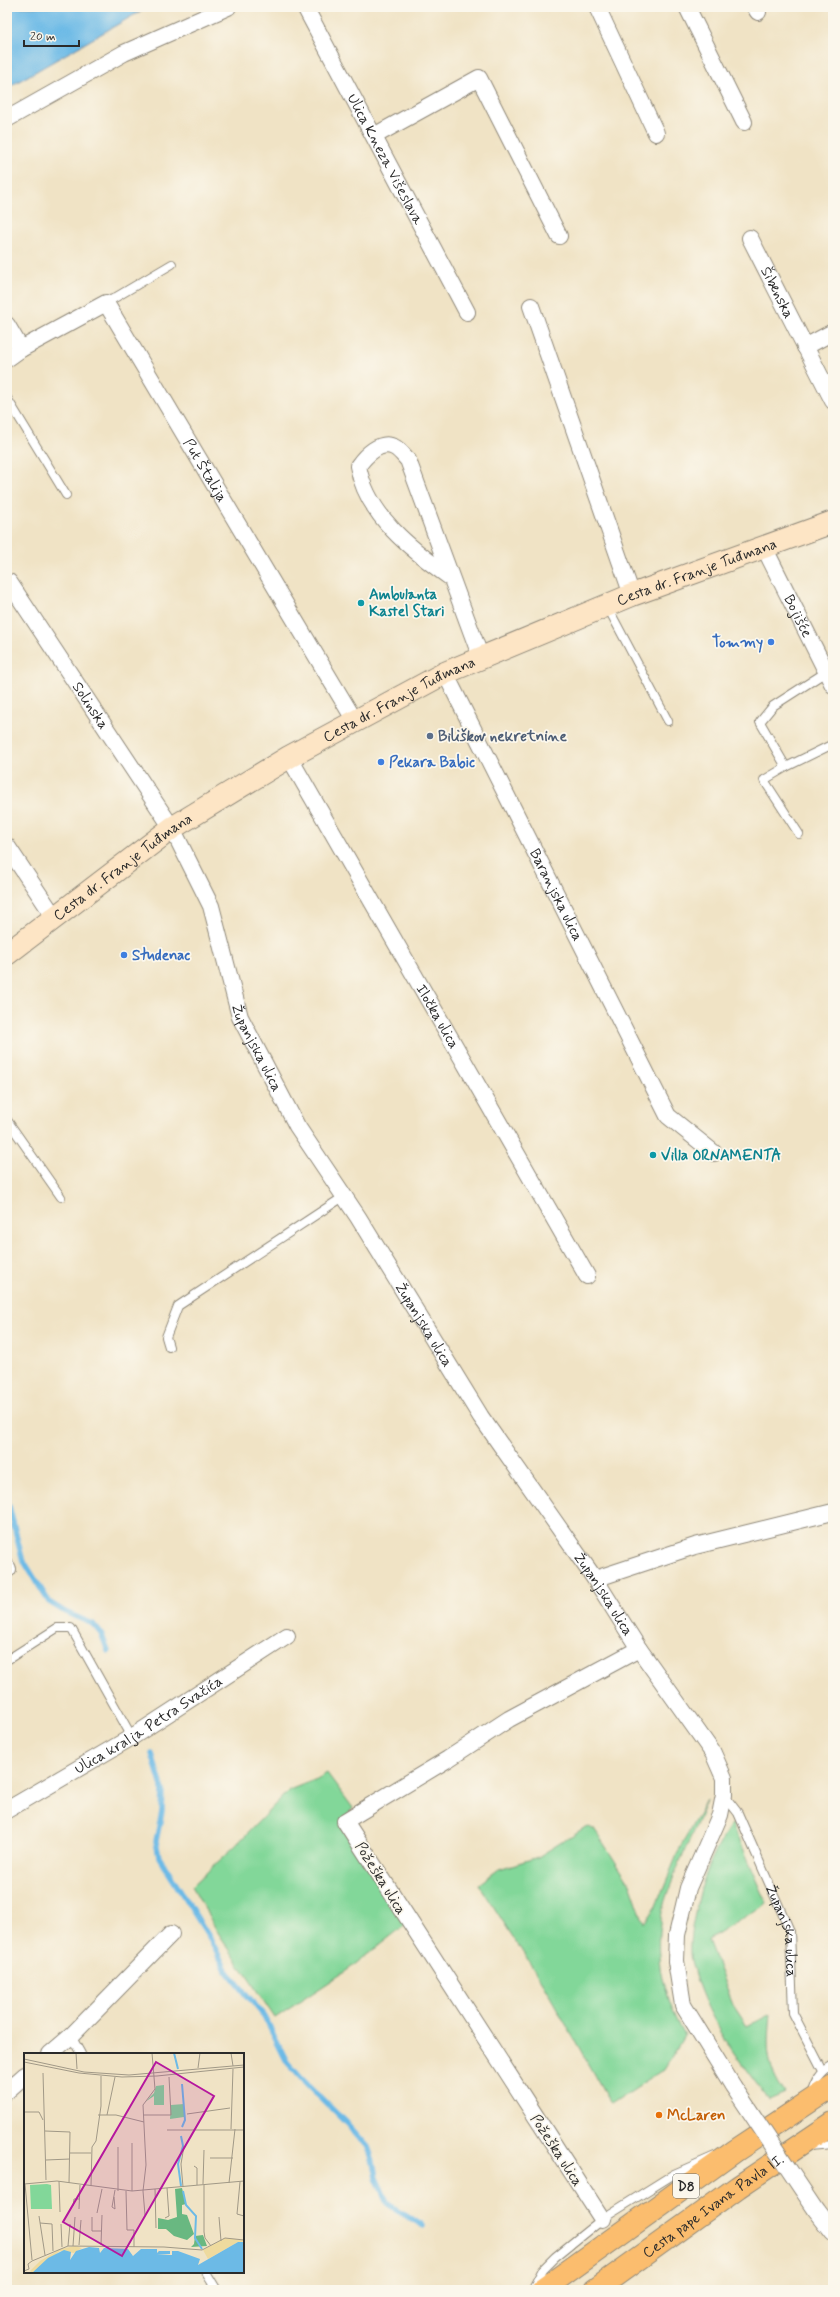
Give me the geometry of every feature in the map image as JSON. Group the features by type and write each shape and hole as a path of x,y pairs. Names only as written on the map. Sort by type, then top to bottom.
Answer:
{"main road":[{"name":"Cesta dr. Franje Tuđmana","path":"7,954 172,828 289,757 354,720 445,673 607,605 833,522"},
{"name":"Cesta pape Ivana Pavla II.","path":"542,2290 735,2151 809,2100 828,2079"},
{"name":"Cesta pape Ivana Pavla II.","path":"595,2290 833,2123"}],"street":[{"path":"7,120 124,53 228,7"},
{"name":"Ulica Kneza Višeslava","path":"305,7 467,312"},
{"path":"597,7 656,133"},
{"path":"687,7 744,122"},
{"path":"374,136 479,78 559,236"},
{"name":"Šibenska","path":"750,238 833,401"},
{"path":"7,359 106,303"},
{"name":"Put Štalija","path":"106,303 354,720"},
{"path":"531,306 632,595"},
{"path":"7,325 21,350"},
{"path":"805,347 833,332"},
{"path":"451,578 408,545 380,515 361,482 358,466 365,456 378,447 394,447 408,460 481,658"},
{"name":"Bojišće","path":"764,547 830,678"},
{"name":"Solinska","path":"9,582 172,828"},
{"name":"Baranjska ulica","path":"445,673 668,1116 714,1153"},
{"name":"Iločka ulica","path":"289,757 587,1276"},
{"name":"Županjska ulica","path":"172,828 211,906 240,1016 297,1126 343,1197 358,1217 482,1417 595,1579 638,1649 714,1753 724,1778 724,1795 720,1816 688,1888 677,1935 676,1961 683,2006 733,2086 816,2210 833,2232"},
{"path":"7,846 55,918"},
{"path":"595,1579 695,1546 833,1512"},
{"name":"Ulica kralja Petra Svačića","path":"7,1810 132,1737 287,1636"},
{"name":"Požeška ulica","path":"602,2219 345,1821 448,1759 509,1719 638,1649"},
{"path":"51,2053 71,2036 171,1934"},
{"path":"7,2091 24,2076"}],"lane":[{"path":"106,303 172,264"},
{"path":"7,398 66,495"},
{"path":"607,605 668,721"},
{"path":"786,767 760,722 773,706 830,678"},
{"path":"799,834 764,780 786,767 833,744"},
{"path":"7,1120 61,1197"},
{"path":"169,1347 166,1338 178,1306 343,1197"},
{"path":"7,1660 57,1628 71,1628 132,1737"},
{"name":"Županjska ulica","path":"724,1795 738,1812 790,1932 793,2013 828,2079"},
{"path":"71,2036 80,2053"},
{"path":"828,2079 833,2065"},
{"path":"799,2147 833,2144"},
{"path":"532,2290 543,2269 555,2257 602,2219 674,2174 700,2161 735,2151"},
{"path":"207,2273 217,2290"}],"green space":[{"path":"327,1773 353,1808 340,1825 405,1925 349,1969 275,2018 217,1931 192,1886 235,1846 289,1790 317,1779"},
{"path":"706,1800 672,1881 660,1921 659,1960 662,1979 675,2017 684,2036 664,2069 611,2104 543,1984 479,1884 499,1869 538,1857 587,1826 595,1830 631,1886 644,1923 656,1906 679,1850"},
{"path":"732,1823 767,1903 708,1940 733,2005 747,2026 770,2014 768,2036 769,2055 778,2083 785,2093 769,2100 736,2056 717,2025 701,1993 690,1957 692,1927 707,1870 716,1850"}],"water":[{"path":"7,7 148,7 7,88"}],"waterway":[{"path":"7,1498 22,1558 49,1602 65,1612 93,1624 102,1635 108,1651"},
{"path":"152,1754 163,1790 162,1812 156,1841 159,1857 211,1940 225,1968 264,2016 287,2062 368,2147 373,2161 376,2178 388,2204 423,2226"}],"place":[{"name":"Ambulanta Kastel Stari","path":"361,603"},
{"name":"Tommy","path":"771,642"},
{"name":"Biliškov nekretnine","path":"430,736"},
{"name":"Pekara Babic","path":"381,762"},
{"name":"Studenac","path":"124,955"},
{"name":"Villa ORNAMENTA","path":"653,1155"},
{"name":"McLaren","path":"659,2115"}]}
